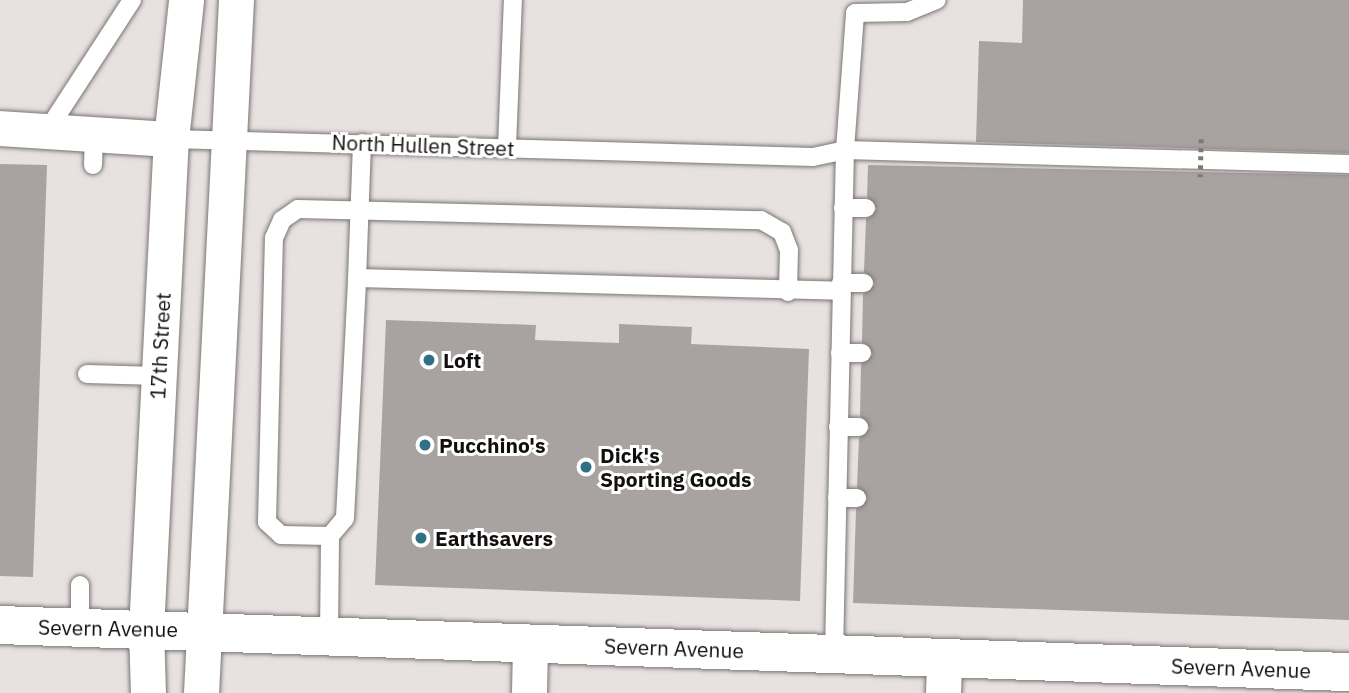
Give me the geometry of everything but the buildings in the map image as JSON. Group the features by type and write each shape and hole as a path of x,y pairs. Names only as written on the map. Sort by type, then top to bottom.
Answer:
{"street":[{"name":"17th Street","path":"148,693 146,630 171,139 186,0"},
{"path":"201,693 226,138 236,0"},
{"name":"North Hullen Street","path":"0,128 47,131 93,150 171,139"},
{"name":"Severn Avenue","path":"0,625 146,630 202,629 530,644 834,653 944,676 1345,679"},
{"path":"529,693 530,644"}],"lane":[{"path":"47,131 132,0"},
{"path":"507,147 513,0"},
{"path":"834,653 843,208 855,13 907,12 937,0"},
{"name":"North Hullen Street","path":"171,139 226,138 813,157 845,150 1349,164"},
{"path":"330,635 330,536 345,518 362,143"},
{"path":"843,208 866,208"},
{"path":"330,536 281,535 267,522 274,238 282,220 298,209 761,220 782,232 789,250 788,292"},
{"path":"357,278 788,292 864,283"},
{"path":"840,353 862,353"},
{"path":"87,374 159,376"},
{"path":"838,428 859,428"},
{"path":"837,498 857,498"},
{"path":"836,574 854,575"},
{"path":"80,585 80,628"}],"path":[{"path":"1200,177 1201,137"}],"place":[{"name":"Loft","path":"429,360"},
{"name":"Pucchino's","path":"425,445"},
{"name":"Dick's Sporting Goods","path":"586,467"},
{"name":"Earthsavers","path":"421,538"}]}
